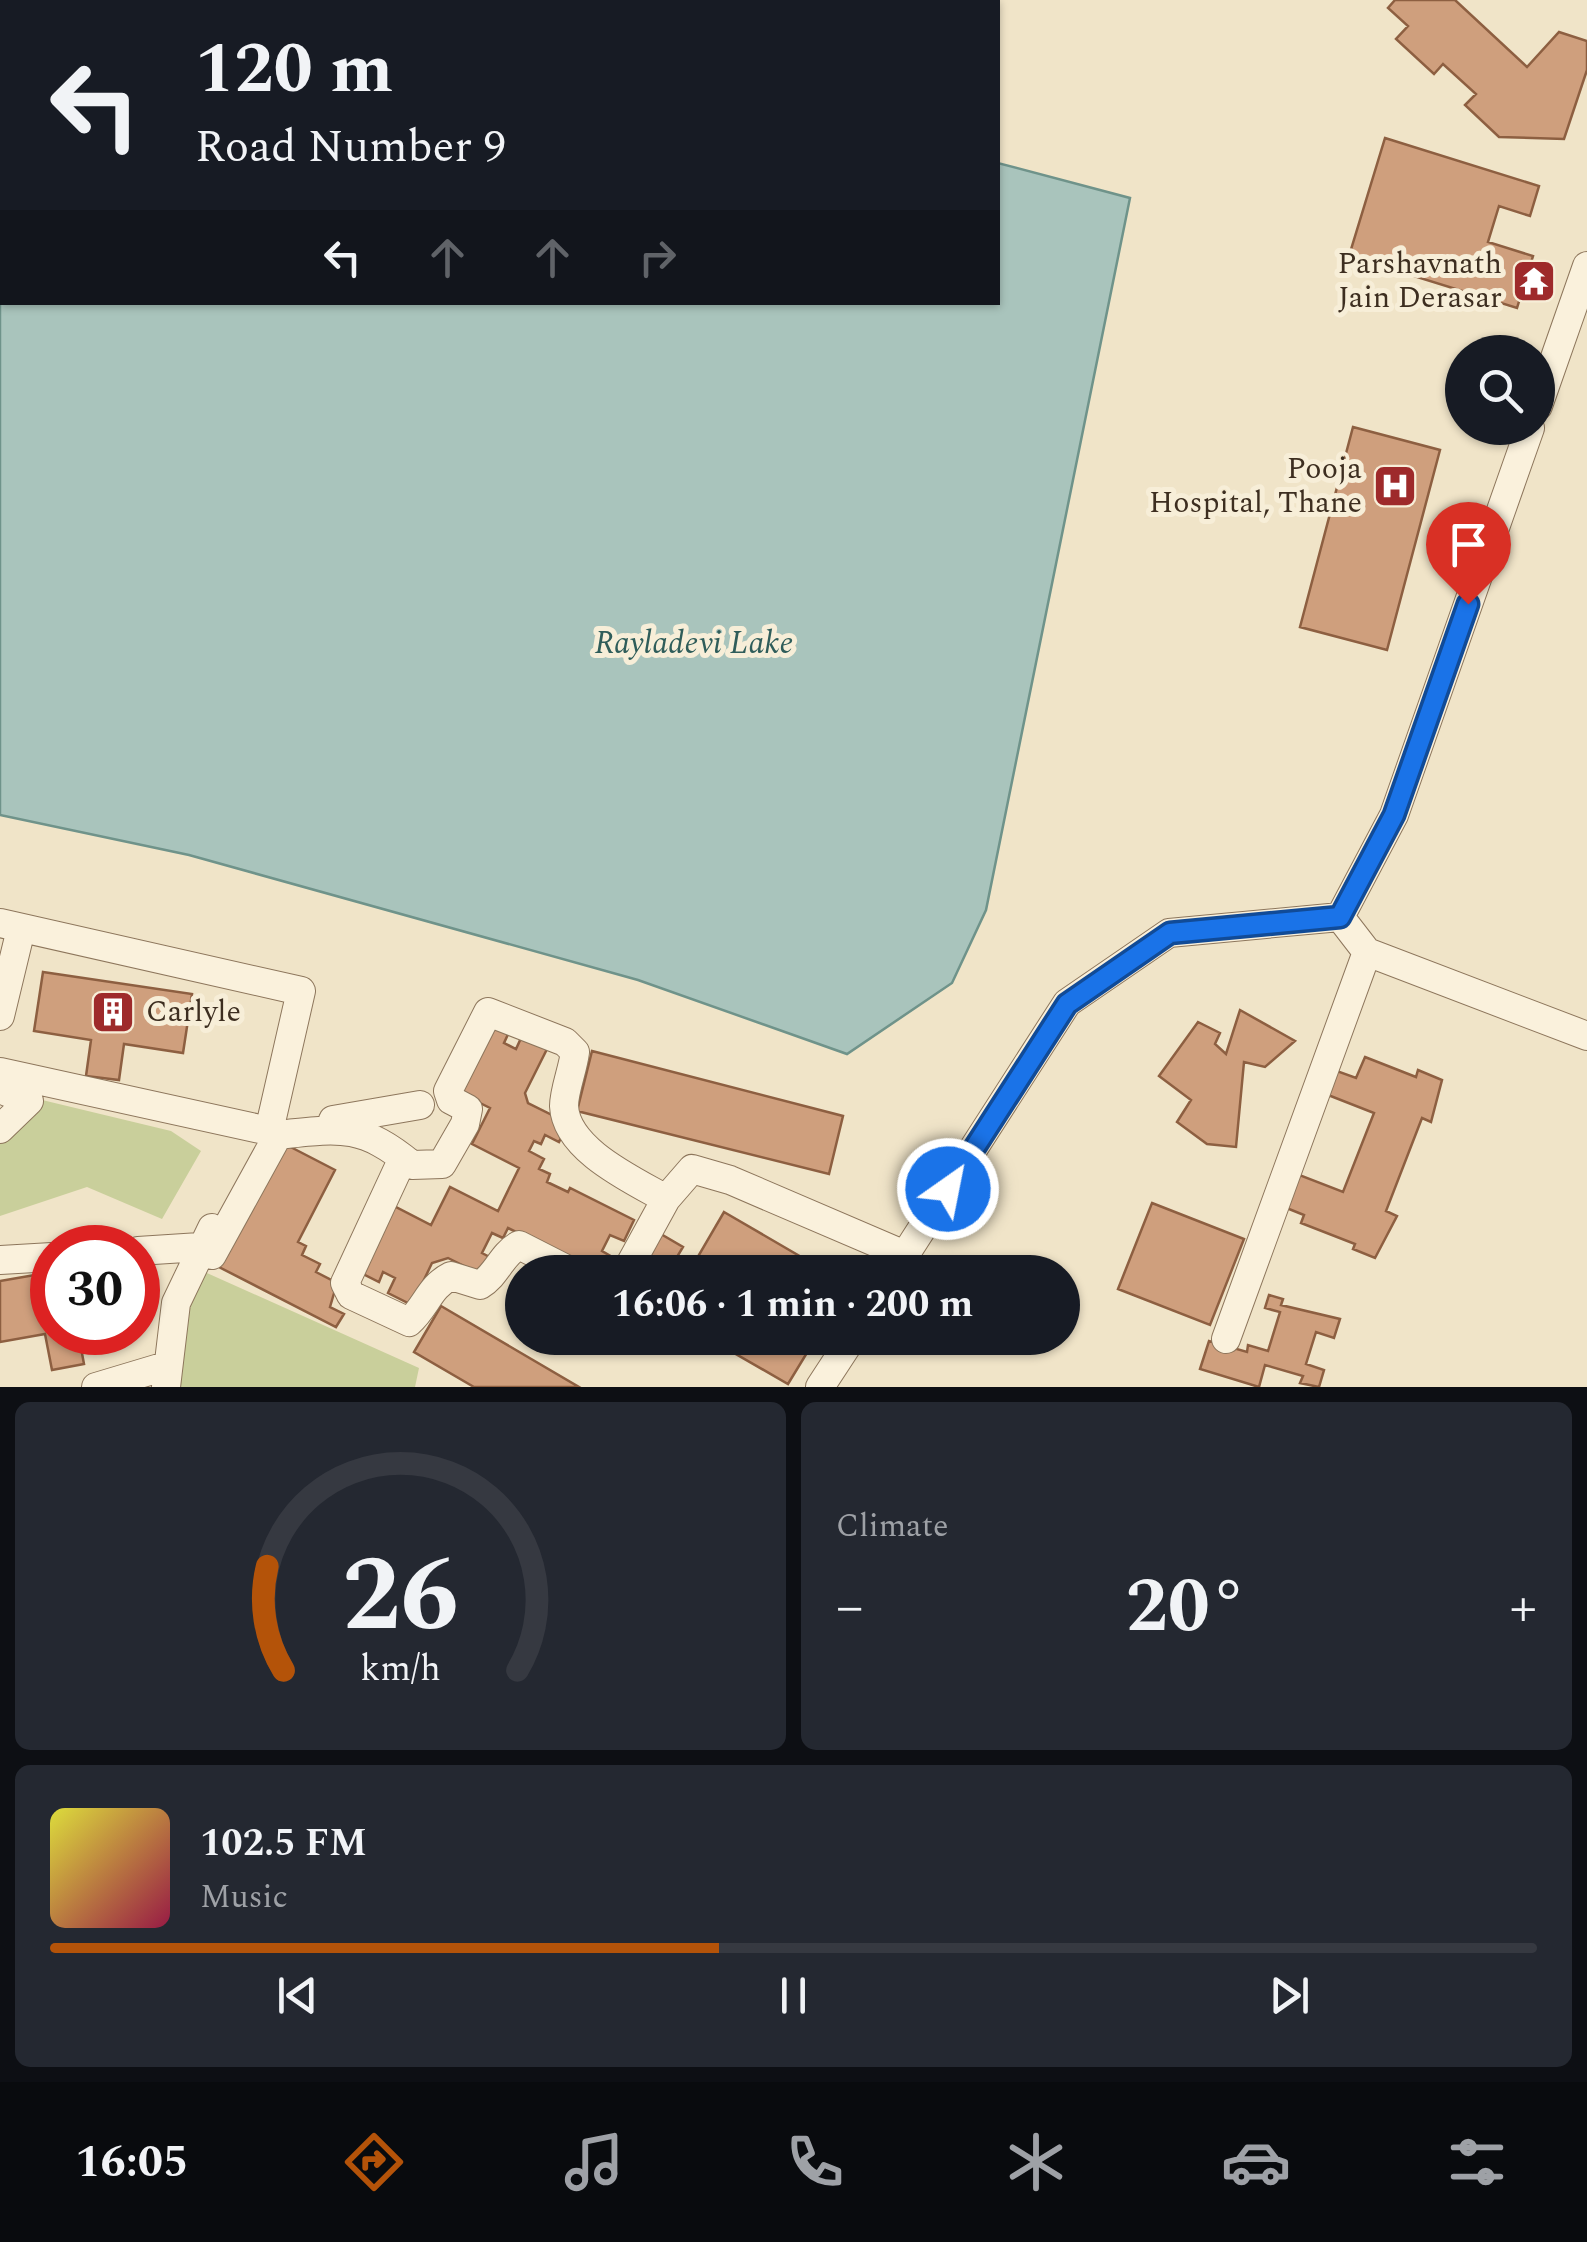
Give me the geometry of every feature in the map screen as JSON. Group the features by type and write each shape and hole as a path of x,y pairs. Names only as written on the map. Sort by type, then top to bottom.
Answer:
{"street":[{"path":"1555,357 1587,266"},
{"path":"1340,917 1394,815 1524,445"},
{"path":"1340,917 1367,952 1587,1036"},
{"path":"906,1255 1067,1004 1170,933 1340,917"},
{"path":"0,1016 11,926 301,991 268,1131 240,1192 176,1303 166,1376 96,1387"},
{"path":"1226,1339 1367,952"},
{"path":"206,1251 278,1135 344,1127 379,1139 412,1166 442,1164 465,1124 468,1109 451,1100 448,1091 488,1012 500,1012 565,1042 575,1052 564,1108 576,1136 666,1199"},
{"path":"0,1072 268,1131 420,1105"},
{"path":"0,1089 29,1101 0,1129"},
{"path":"403,1158 345,1283 351,1295 409,1322 419,1313 434,1284 451,1276 480,1285 507,1252 520,1245 539,1255"},
{"path":"635,1255 666,1199 692,1169 730,1180 882,1255"},
{"path":"160,1251 206,1251"},
{"path":"0,1260 30,1258"},
{"path":"820,1387 841,1355"}],"green space":[{"path":"38,1099 171,1131 201,1151 162,1219 87,1187 0,1216 0,1131"},
{"path":"198,1269 419,1368 415,1387 170,1387"}],"water":[{"name":"Rayladevi Lake","path":"1000,164 1130,198 986,910 952,983 847,1054 638,980 189,855 0,815 0,305 1000,305"}],"building":[{"path":"1395,0 1455,0 1527,67 1559,32 1587,41 1587,70 1564,139 1499,137 1465,105 1476,94 1443,64 1434,74 1396,39 1408,26 1388,8"},
{"path":"1385,138 1539,186 1530,216 1499,206 1488,242 1533,256 1517,308 1349,256"},
{"path":"1353,427 1440,450 1387,650 1300,627"},
{"name":"Carlyle","path":"43,972 192,994 183,1053 124,1044 119,1080 86,1076 91,1040 34,1031"},
{"path":"1240,1010 1295,1041 1265,1067 1244,1062 1236,1147 1207,1144 1177,1122 1191,1100 1159,1076 1198,1022 1220,1033 1215,1044 1226,1054"},
{"path":"492,1022 510,1030 504,1043 516,1049 522,1036 547,1049 525,1093 528,1103 568,1123 559,1142 545,1135 541,1144 534,1141 529,1151 544,1159 539,1169 550,1174 547,1182 568,1192 570,1188 634,1220 624,1241 610,1235 602,1251 609,1255 563,1255 508,1228 503,1238 492,1233 482,1253 497,1261 488,1278 448,1258 432,1263 412,1305 388,1293 395,1278 383,1272 379,1282 355,1270 388,1203 431,1225 450,1187 498,1211 519,1168 472,1144 490,1108 458,1092"},
{"path":"592,1051 843,1116 829,1174 577,1111"},
{"path":"1365,1057 1416,1077 1418,1070 1442,1080 1431,1122 1422,1118 1386,1211 1397,1216 1375,1258 1353,1249 1355,1244 1301,1223 1304,1215 1284,1207 1297,1174 1343,1192 1374,1113 1328,1095 1337,1071 1356,1078"},
{"path":"279,1141 335,1170 298,1242 306,1246 302,1255 320,1264 316,1272 337,1283 330,1307 344,1314 336,1327 215,1265"},
{"path":"1152,1203 1244,1239 1210,1325 1118,1289"},
{"path":"724,1212 798,1255 699,1255"},
{"path":"654,1230 683,1247 678,1255 640,1255"},
{"path":"30,1276 30,1337 0,1342 0,1281"},
{"path":"1269,1295 1283,1299 1281,1305 1340,1319 1334,1338 1316,1332 1306,1364 1324,1370 1319,1387 1300,1383 1303,1376 1265,1365 1259,1387 1200,1369 1209,1341 1247,1352 1248,1345 1268,1351 1280,1312 1265,1308"},
{"path":"441,1306 505,1344 505,1355 524,1355 579,1387 474,1387 414,1352"},
{"path":"49,1355 82,1355 84,1364 52,1370"},
{"path":"738,1355 806,1355 788,1384"}],"place":[{"name":"Parshavnath Jain Derasar","path":"1534,281"},
{"name":"Pooja Hospital, Thane","path":"1395,486"},
{"name":"Carlyle","path":"113,1012"}],"route":[{"path":"948,1189 1067,1004 1092,986 1170,933 1340,917 1394,815 1468,604"}]}
